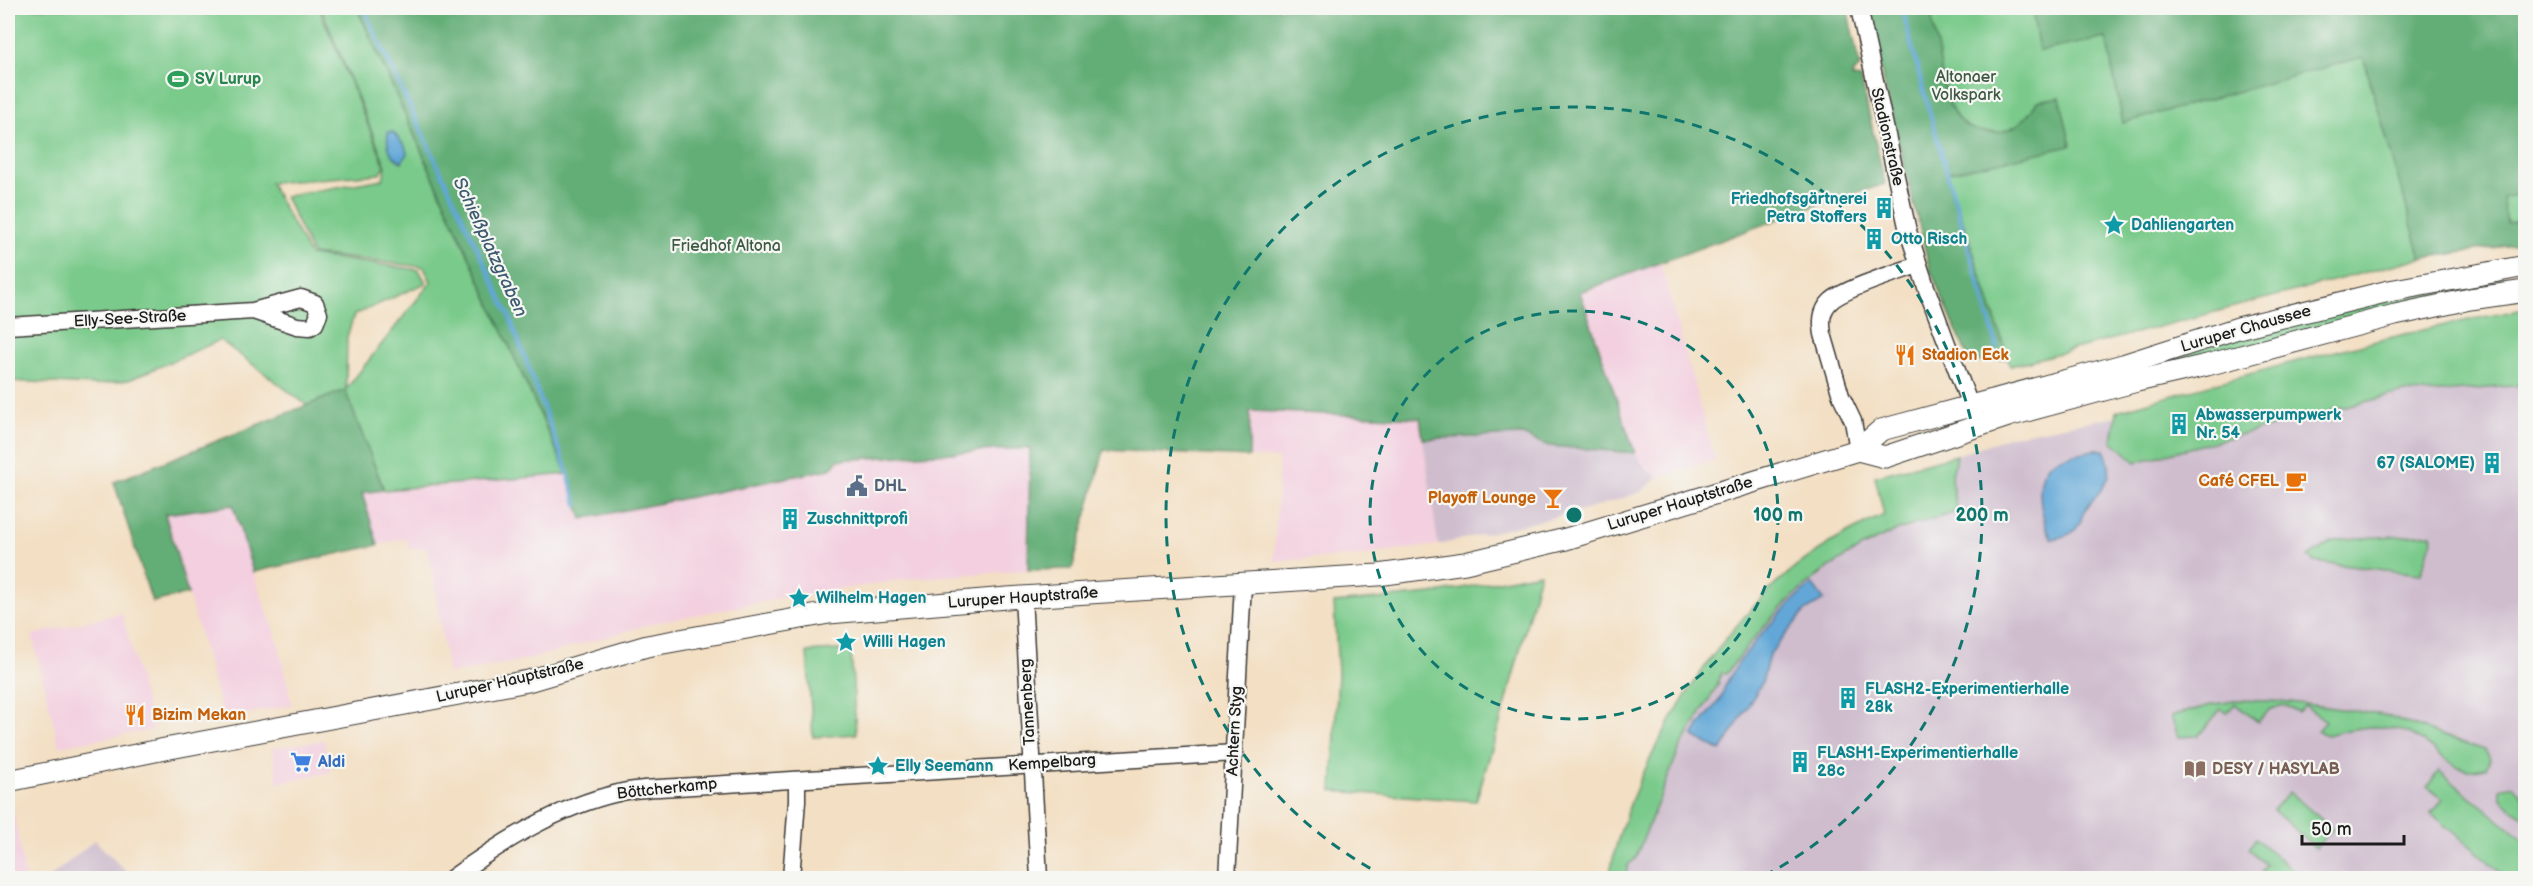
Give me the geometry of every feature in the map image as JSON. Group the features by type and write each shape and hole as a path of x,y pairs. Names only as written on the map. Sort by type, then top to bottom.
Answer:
{"main road":[{"name":"Luruper Chaussee","path":"1970,405 2123,365 2247,326 2389,291 2526,266"},
{"name":"Luruper Chaussee","path":"1978,427 2008,416 2137,381 2208,365 2395,315 2470,299 2526,291"},
{"name":"Luruper Hauptstraße","path":"8,781 175,747 528,681 647,646 829,614 1023,597 1378,575 1464,563 1516,552 1611,526 1671,505 1858,450 1881,430 1970,405"},
{"name":"Luruper Hauptstraße","path":"1858,450 1886,457 1978,427"},
{"name":"Luruper Hauptstraße","path":"8,769 80,767"}],"street":[{"name":"Stadionstraße","path":"1859,8 1906,221 1918,265 1978,427"},
{"path":"1858,450 1852,421 1841,396 1823,334 1821,324 1824,311 1837,296 1918,265"},
{"name":"Elly-See-Straße","path":"8,326 253,311"},
{"name":"Achtern Styg","path":"1227,879 1243,584"},
{"name":"Tannenberg","path":"1023,597 1039,879"},
{"name":"Kempelbarg","path":"797,780 1235,753"},
{"path":"791,879 797,780"},
{"name":"Böttcherkamp","path":"452,879 533,826 578,804 620,792 644,789 797,780"}],"shaded area":[{"path":"1660,262 1715,460 1659,477 1648,471 1635,453 1580,292"},
{"path":"2525,332 2525,878 1625,878 1628,865 1635,859 1679,750 1723,672 1726,674 1754,636 1789,598 1816,575 1853,552 1890,534 1957,512 1951,479 1957,455 2011,436 2191,402"},
{"path":"1250,411 1420,418 1438,545 1358,556 1274,561 1279,459 1249,457"},
{"path":"1522,435 1549,446 1635,453 1648,471 1659,477 1641,492 1589,509 1438,545 1423,439"},
{"path":"1031,448 1028,570 908,579 777,599 654,623 531,659 448,674 433,575 426,547 409,550 406,538 378,545 362,493 567,474 583,519 838,460"},
{"path":"233,504 253,572 278,642 292,705 224,718 165,514"},
{"path":"122,613 153,730 59,746 32,635"},
{"name":"Aldi","path":"324,740 331,772 278,783 272,748"},
{"path":"13,806 25,878 8,878 8,807"},
{"path":"95,840 132,878 49,878"}],"green space":[{"path":"8,8 319,8 385,166 379,174 270,183 310,255 419,270 426,283 354,315 347,337 346,389 431,282 424,267 312,254 285,196 383,179 386,166 321,8 357,8 567,474 384,490 345,391 308,406 220,340 129,380 96,385 8,381"},
{"name":"Friedhof Altona","path":"357,8 1847,8 1860,67 1852,74 1853,78 1861,79 1885,184 1823,203 1580,292 1635,453 1549,446 1522,435 1423,439 1420,418 1250,411 1249,457 1104,450 1072,569 1028,570 1030,448 838,460 830,469 582,519 567,474"},
{"name":"Altonaer Volkspark","path":"1868,8 2525,8 2525,243 2416,259 2010,366 2008,358 1970,362 1930,269"},
{"path":"1868,8 1930,8 1944,88 1952,110 1968,127 1995,132 2009,129 2025,118 2037,101 2060,97 2071,146 1947,173 2008,358 1970,362 1930,269 1880,68"},
{"path":"2032,8 2525,8 2525,193 2502,198 2507,223 2525,220 2525,243 2421,258 2363,57 2123,123 2106,38 2039,51"},
{"path":"2525,274 2525,282 2200,359 2124,372 2230,339 2342,310"},
{"path":"2525,309 2525,385 2427,393 2403,392 2136,462 2112,441 2117,411 2371,342"},
{"path":"345,390 384,490 362,493 378,545 253,572 233,505 165,514 188,594 152,602 114,482"},
{"path":"1957,455 1951,479 1957,512 1895,531 1861,548 1816,577 1778,611 1726,674 1722,673 1717,682 1719,683 1679,750 1635,859 1628,865 1625,878 1609,878 1617,842 1646,768 1686,695 1733,631 1771,589 1800,564 1849,532 1884,515 1875,476"},
{"path":"2431,534 2433,536 2421,574 2314,562 2308,557 2331,542 2345,539"},
{"path":"1540,573 1506,703 1476,801 1332,791 1338,673 1334,603 1431,594"},
{"path":"851,649 856,734 813,737 807,652"},
{"path":"2239,700 2290,702 2384,715 2485,750 2490,759 2486,768 2467,770 2460,768 2408,733 2387,728 2357,728 2326,735 2318,731 2326,721 2305,706 2298,712 2287,706 2270,709 2258,722 2235,704 2227,713 2221,709 2198,736 2178,737 2171,716"},
{"path":"2439,771 2525,841 2525,878 2508,878 2431,813 2443,799 2427,787"},
{"path":"2512,785 2523,799 2525,818 2500,799 2500,789"},
{"path":"2289,792 2333,829 2316,848 2273,810"},
{"path":"2256,839 2302,878 2270,878 2262,871 2266,865 2248,849"}],"water":[{"path":"388,132 393,132 405,146 407,153 402,162 389,150"},
{"path":"2094,450 2104,450 2108,461 2106,484 2084,511 2074,531 2052,539 2044,521 2040,498 2042,476 2047,468 2058,459"},
{"path":"1812,584 1824,600 1805,611 1769,655 1762,683 1721,751 1693,736 1721,697 1732,673 1752,645 1776,618"}],"waterway":[{"name":"Schießplatzgraben","path":"363,8 509,315 567,471 577,505"},
{"path":"1902,8 1997,347"}],"place":[{"name":"SV Lurup","path":"178,79"},
{"name":"Friedhofsgärtnerei Petra Stoffers","path":"1884,208"},
{"name":"Dahliengarten","path":"2114,225"},
{"name":"Otto Risch","path":"1874,239"},
{"name":"Stadion Eck","path":"1905,355"},
{"name":"Abwasserpumpwerk Nr. 54","path":"2179,424"},
{"name":"67 (SALOME)","path":"2492,463"},
{"name":"Café CFEL","path":"2296,481"},
{"name":"DHL","path":"857,486"},
{"name":"Playoff Lounge","path":"1553,498"},
{"name":"Zuschnittprofi","path":"790,519"},
{"name":"Wilhelm Hagen","path":"799,598"},
{"name":"Willi Hagen","path":"846,642"},
{"name":"FLASH2-Experimentierhalle 28k","path":"1848,698"},
{"name":"Bizim Mekan","path":"135,715"},
{"name":"Aldi","path":"301,762"},
{"name":"FLASH1-Experimentierhalle 28c","path":"1800,762"},
{"name":"Elly Seemann","path":"878,766"},
{"name":"DESY / HASYLAB","path":"2195,769"}]}
